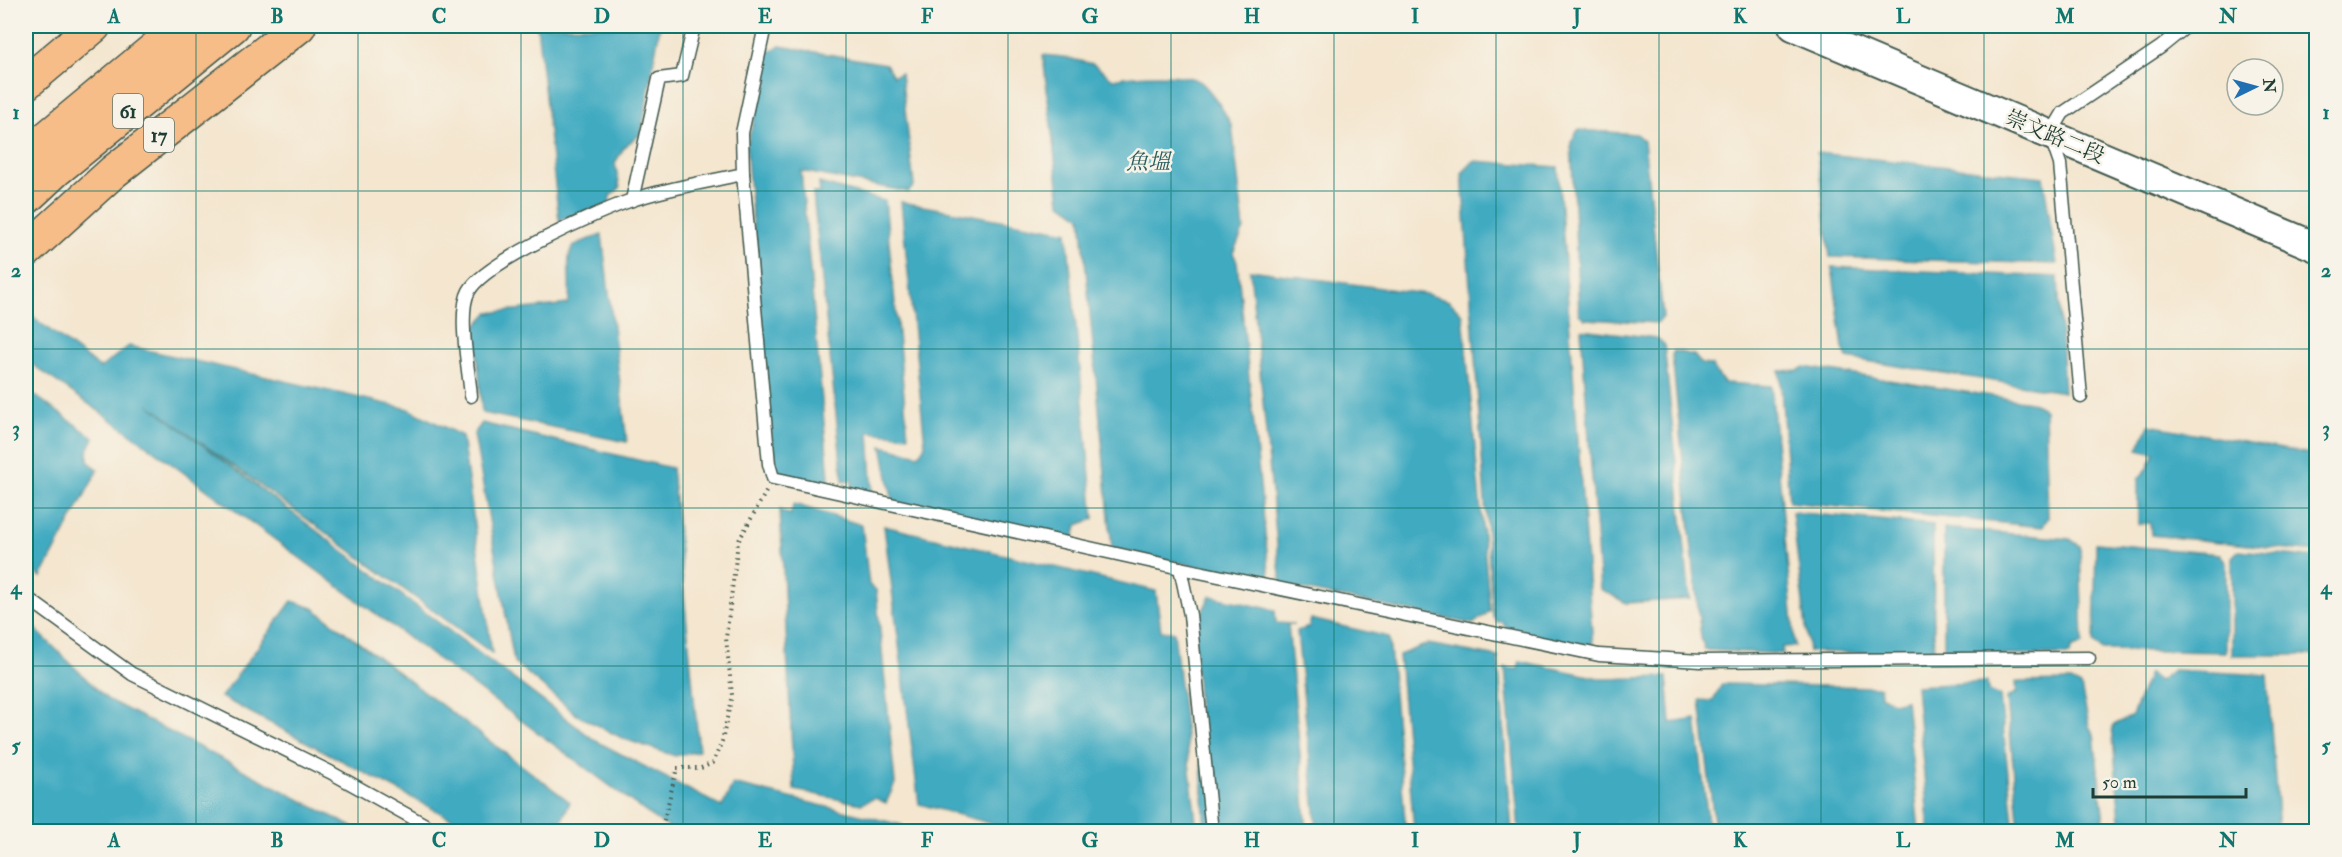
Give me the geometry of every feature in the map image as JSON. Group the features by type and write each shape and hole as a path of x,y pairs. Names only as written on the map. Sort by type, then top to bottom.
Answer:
{"main road":[{"path":"26,83 94,26"},
{"name":"61","path":"26,155 182,26"},
{"name":"61","path":"26,198 56,170 232,26"},
{"path":"244,26 265,51"},
{"name":"17","path":"26,251 113,172 299,26"}],"street":[{"name":"崇文路二段","path":"1794,26 2316,247"}],"lane":[{"path":"632,200 659,79 682,76 694,26"},
{"path":"765,26 742,134 768,464 773,478 1180,568 1599,655 1701,661 2089,658"},
{"path":"2081,397 2060,164 2050,135 2063,112 2162,47 2187,26"},
{"path":"471,396 463,313 469,291 493,267 555,234 632,200 744,174"},
{"path":"1180,568 1190,615 1212,831"},
{"path":"26,597 132,674 330,772 438,831"}],"path":[{"path":"661,831 677,768 701,768 713,763 722,741 732,695 726,638 738,542 773,478"}],"water":[{"path":"537,26 660,26 641,134 625,146 615,163 620,188 610,196 609,207 559,220"},
{"path":"780,46 886,64 893,76 901,73 914,186 908,192 801,171 830,488 775,479 746,146 753,124 766,53"},
{"name":"魚塭","path":"1043,55 1093,64 1113,79 1172,75 1195,79 1211,92 1232,126 1244,229 1233,253 1237,261 1270,581 1112,549 1081,217 1060,202"},
{"path":"1578,130 1636,134 1644,141 1663,317 1658,323 1585,319 1579,314 1571,142"},
{"path":"1817,153 2043,177 2057,264 1830,257"},
{"path":"1474,161 1558,167 1593,646 1507,633 1503,622 1497,622 1493,616 1462,173"},
{"path":"819,183 885,201 908,436 869,432 873,497 851,495 852,480 843,481 813,193 820,193"},
{"path":"901,202 1067,232 1094,519 1077,525 1073,544 893,503 882,446 919,455 925,445"},
{"path":"602,235 627,442 482,413 475,327 488,313 568,304 571,251 574,246"},
{"path":"1832,267 2058,277 2064,392 1847,358 1843,348"},
{"path":"1250,270 1426,294 1449,301 1463,315 1490,611 1473,624 1281,585"},
{"path":"26,312 100,368 129,346 409,409 462,436 492,653 148,404 596,741 722,807 733,784 902,825 903,831 678,832 658,821 120,426 26,360"},
{"path":"1581,329 1657,338 1664,344 1690,599 1626,603 1600,589"},
{"path":"1674,351 1694,355 1701,364 1711,365 1724,383 1771,386 1795,646 1782,647 1783,654 1705,650 1701,638 1672,355"},
{"path":"1804,367 2031,402 2045,410 2048,518 2042,527 1789,502 1780,371 1799,370"},
{"path":"33,394 94,438 88,450 88,461 98,470 41,577 26,565 26,398"},
{"path":"482,423 672,468 699,751 675,756 624,739 577,715 514,662 474,434"},
{"path":"2149,425 2316,455 2316,552 2151,535 2150,523 2138,524 2138,479 2148,468 2154,453 2138,449"},
{"path":"794,504 862,525 869,585 876,590 895,783 886,803 875,798 861,804 794,790 780,510 790,515"},
{"path":"1792,512 1933,525 1934,654 1809,652"},
{"path":"884,526 1156,591 1161,631 1174,632 1197,831 1018,831 919,804"},
{"path":"1944,528 2070,539 2080,546 2083,644 2071,649 2070,655 1944,655"},
{"path":"2096,543 2220,554 2226,563 2226,652 2102,650 2094,643"},
{"path":"2239,550 2316,558 2316,655 2232,655 2232,557"},
{"path":"1210,596 1275,610 1276,623 1294,624 1288,624 1307,831 1205,831 1194,629"},
{"path":"292,601 313,608 570,802 557,831 475,831 221,697"},
{"path":"1311,619 1389,637 1406,831 1317,831 1297,631 1309,627"},
{"path":"26,620 107,699 360,831 26,831"},
{"path":"1428,644 1498,657 1512,831 1414,831 1399,655"},
{"path":"1520,661 1603,679 1667,677 1671,723 1696,719 1709,831 1519,831 1505,668 1518,669"},
{"path":"2173,670 2267,675 2279,831 2121,831 2112,726 2132,716 2149,673 2159,681"},
{"path":"2071,681 2081,686 2089,726 2094,735 2105,831 2019,831 2007,698 2017,692 2016,682"},
{"path":"1987,682 1988,691 2000,696 2014,831 1929,831 1916,686"},
{"path":"1722,684 1880,687 1881,695 1893,703 1906,700 1919,831 1715,831 1700,700 1713,701"}]}
